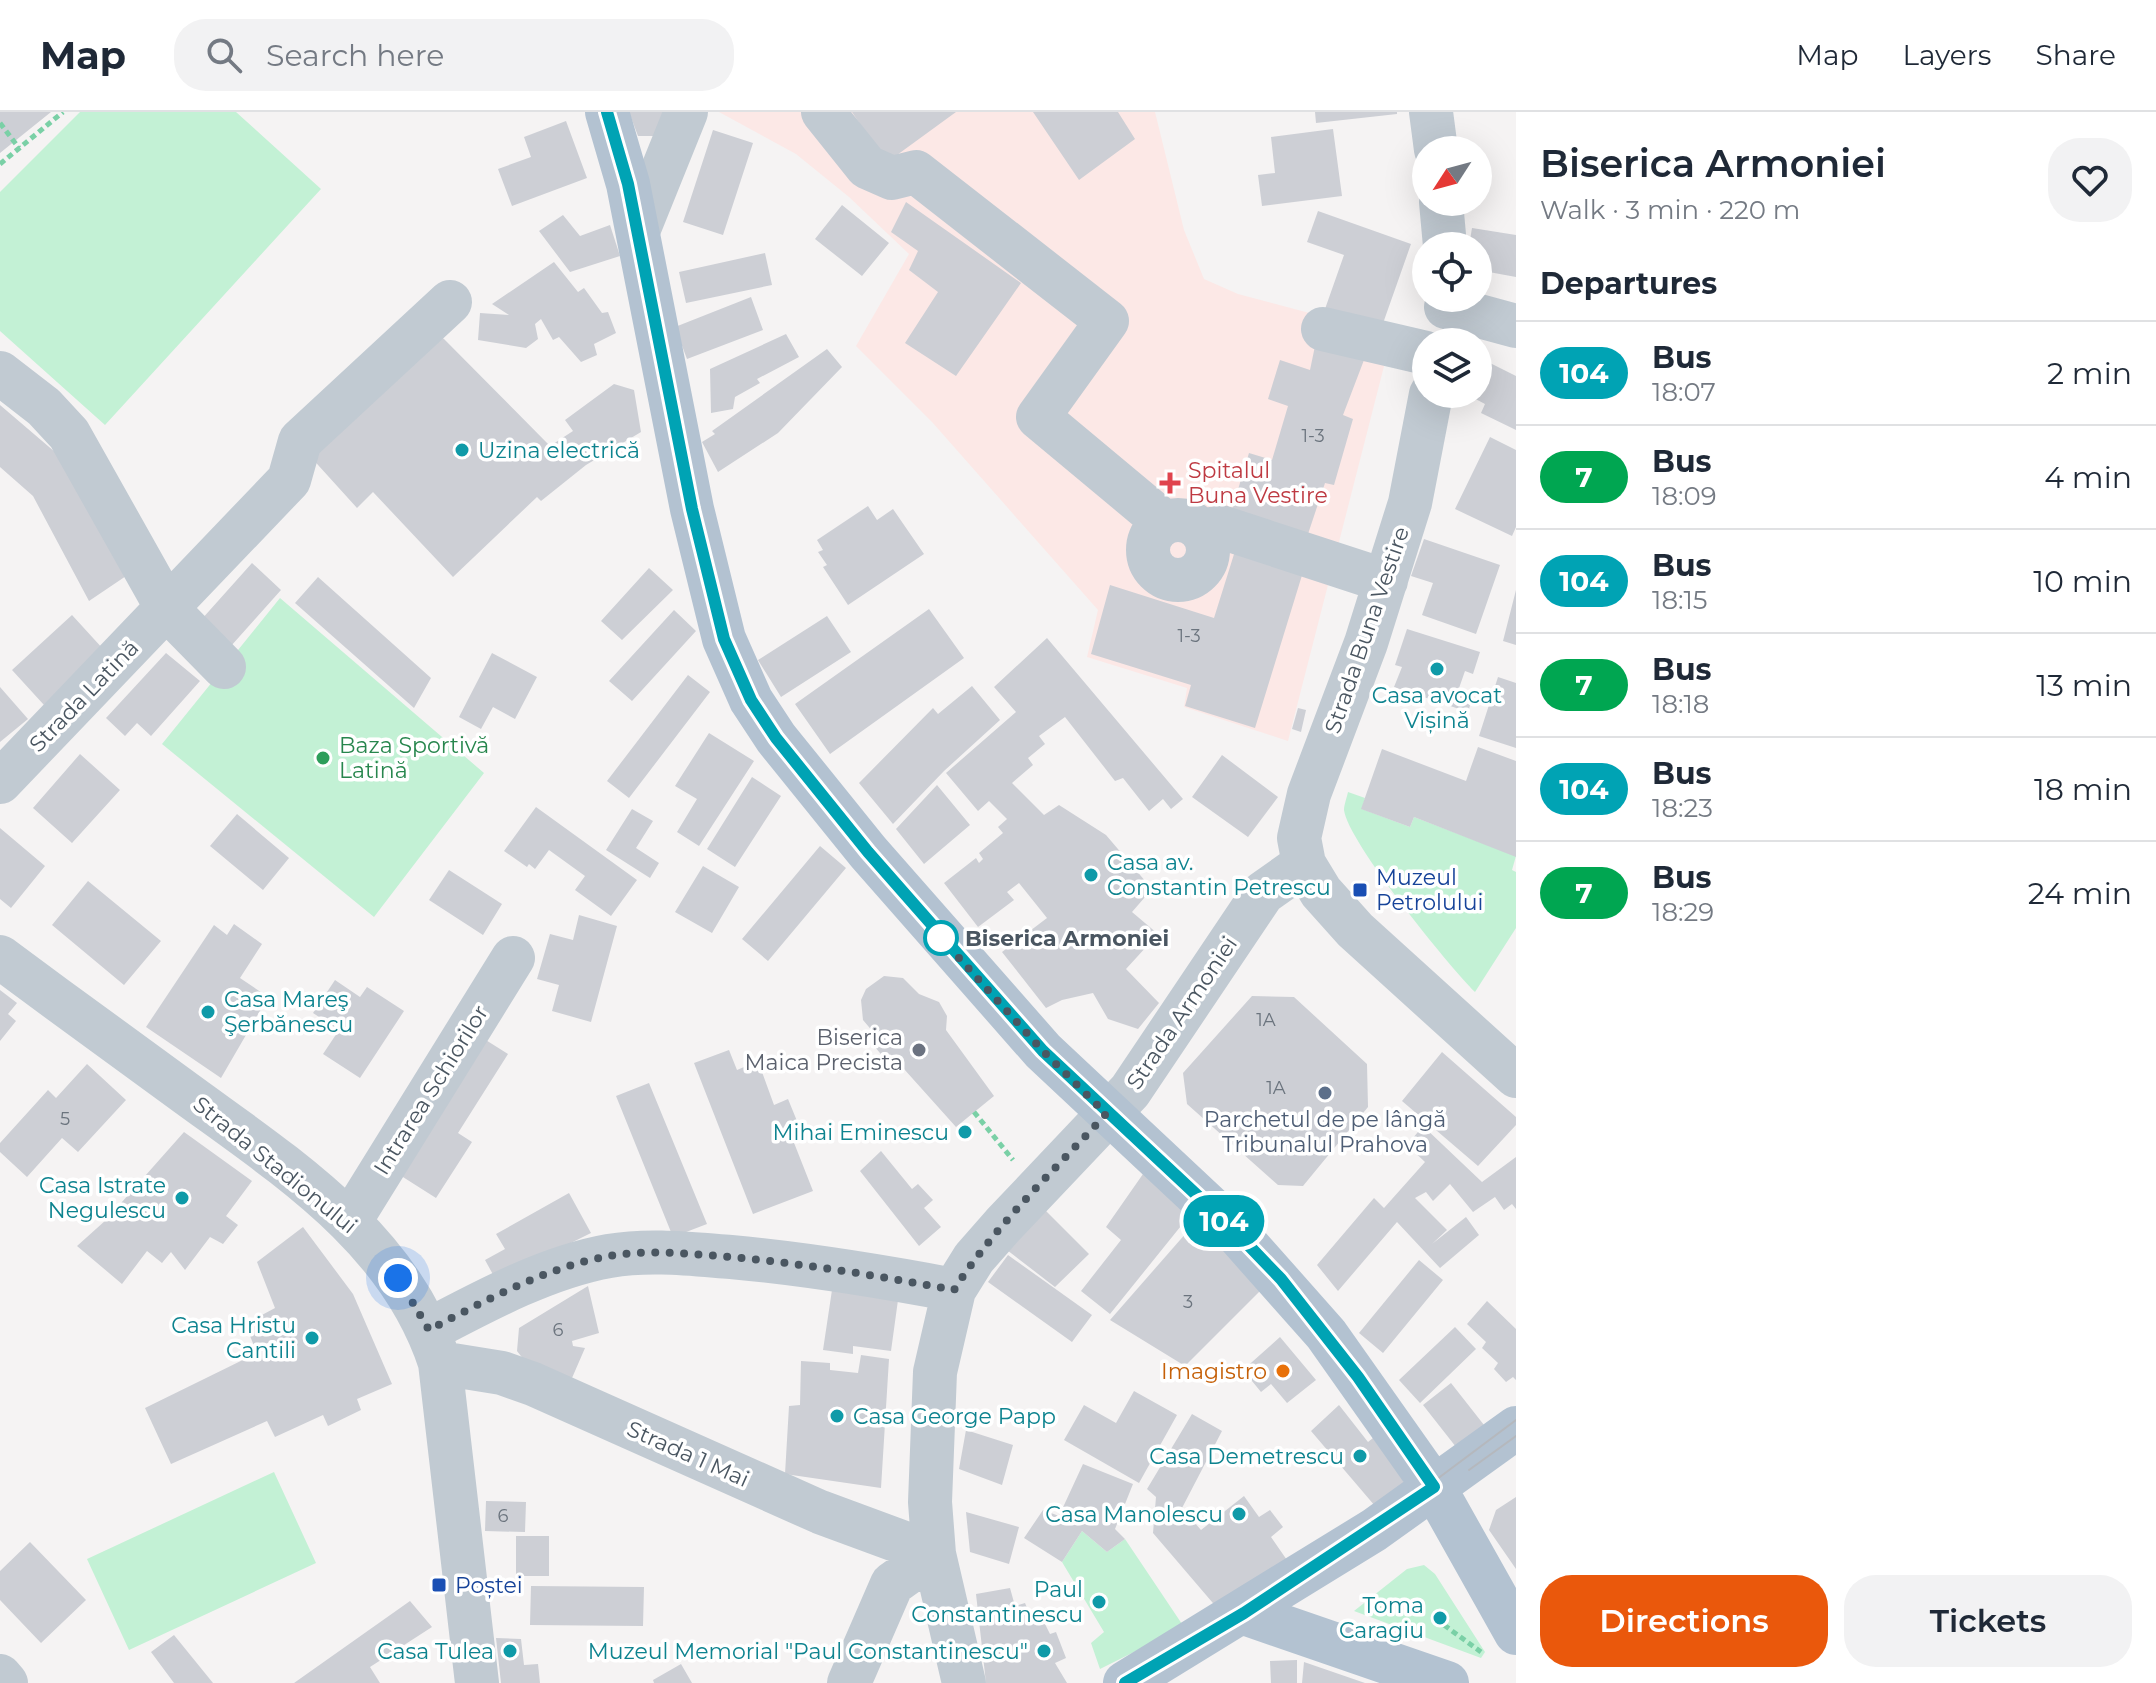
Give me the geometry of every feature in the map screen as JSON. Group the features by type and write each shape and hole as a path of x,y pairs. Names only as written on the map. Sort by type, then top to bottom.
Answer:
{"main road":[{"path":"607,112 638,231 692,509 724,639 751,700 776,738 942,939 1043,1051 1106,1114 1232,1228 1281,1279 1366,1388 1434,1487 1504,1646"},
{"path":"1125,1683 1244,1613 1434,1487 1516,1428"},
{"path":"1244,1613 1447,1683"}],"street":[{"path":"638,231 686,112"},
{"path":"823,112 867,167 892,178 916,172 1107,321 1038,417 1183,527 1221,527 1386,581"},
{"path":"1431,112 1434,136"},
{"name":"Strada Latină","path":"0,782 168,610 289,480 300,441 450,302"},
{"path":"1444,316 1516,326"},
{"path":"1323,329 1412,350"},
{"path":"0,373 44,407 69,434 168,610 224,667"},
{"name":"Strada Buna Vestire","path":"1304,864 1299,838 1309,794 1386,581 1413,489 1428,408"},
{"path":"1304,864 1321,892 1355,930 1516,1076"},
{"name":"Strada Armoniei","path":"964,1683 934,1554 930,1502 931,1412 941,1335 954,1290 974,1258 1130,1091 1263,893 1304,864"},
{"name":"Strada Stadionului","path":"0,957 259,1147 350,1221 403,1284 435,1347 477,1683"},
{"name":"Intrarea Schiorilor","path":"350,1221 513,958"},
{"path":"435,1347 480,1303 608,1256 652,1252 816,1265 954,1290"},
{"name":"Strada 1 Mai","path":"435,1347 533,1384 820,1512 934,1554"},
{"path":"849,1683 892,1584 934,1554"},
{"path":"0,1676 6,1683"}],"path":[{"path":"0,164 63,112"},
{"path":"0,123 20,148"},
{"path":"974,1112 1037,1188"},
{"path":"1444,1625 1504,1646"}],"shaded area":[{"name":"Spitalul Buna Vestire","path":"719,112 1155,112 1184,230 1204,279 1238,294 1392,335 1288,741 1184,707 1187,688 1087,657 1098,610 932,422 856,346 909,254 849,197 796,154"}],"green space":[{"path":"80,112 236,112 321,189 105,425 0,331 0,192"},
{"name":"Baza Sportivă Latină","path":"280,598 484,773 374,917 162,744"},
{"path":"1348,792 1365,798 1362,809 1410,827 1414,817 1516,856 1512,870 1516,872 1516,928 1475,992 1423,931 1362,848 1344,810"},
{"path":"274,1472 316,1563 129,1650 87,1559"},
{"path":"1082,1531 1107,1552 1125,1539 1184,1627 1100,1669 1091,1643 1104,1632 1062,1562"},
{"path":"1424,1565 1435,1574 1485,1652 1481,1658 1354,1611 1407,1569"}],"building":[{"path":"0,112 51,112 0,153"},
{"path":"629,112 669,112 662,136 638,136"},
{"path":"852,112 956,112 886,163"},
{"path":"1033,112 1118,112 1135,139 1079,180"},
{"path":"1315,112 1397,112 1397,114 1316,123"},
{"path":"566,121 587,178 512,206 498,169 531,157 524,137"},
{"path":"1333,129 1342,196 1262,206 1258,175 1275,173 1271,137"},
{"path":"713,130 753,143 723,235 683,222"},
{"path":"906,202 1021,283 956,376 905,343 938,292 909,270 918,251 891,232"},
{"path":"842,205 889,243 862,276 815,239"},
{"path":"1318,211 1411,244 1381,329 1325,309 1344,255 1307,242"},
{"path":"563,215 580,236 610,225 620,256 570,272 539,231"},
{"path":"1472,228 1516,235 1516,277 1492,273 1492,232 1471,232"},
{"path":"765,253 772,285 686,303 679,272"},
{"path":"554,262 578,292 584,288 602,313 608,312 616,333 594,344 597,355 581,362 559,337 553,340 541,319 535,324 538,339 526,348 478,340 480,313 509,315 492,304"},
{"path":"751,297 763,330 687,359 675,327"},
{"name":"Uzina electrică","path":"433,332 444,339 550,446 573,431 565,420 614,384 634,390 641,432 586,465 541,501 537,497 453,577 373,492 357,508 309,455"},
{"path":"786,334 799,357 757,379 760,383 735,397 733,409 711,413 710,369"},
{"path":"1315,346 1364,360 1343,415 1353,419 1334,485 1325,483 1306,540 1303,572 1255,728 1185,706 1191,685 1091,654 1110,585 1214,618 1235,551 1230,516 1249,453 1272,460 1288,406 1268,399 1280,360 1310,370"},
{"path":"827,349 842,367 778,433 718,472 702,442 715,434 712,431"},
{"path":"1492,364 1516,376 1516,430 1481,413 1483,408 1492,408"},
{"path":"0,405 69,464 129,574 89,601 33,496 0,467"},
{"path":"1490,437 1516,450 1516,527 1512,536 1455,509"},
{"path":"868,506 877,520 893,509 924,554 848,605 823,567 827,565 818,552 823,550 817,540"},
{"path":"1424,539 1500,565 1476,634 1422,615 1433,583 1411,576"},
{"path":"252,563 281,590 231,646 201,620"},
{"path":"649,568 673,590 622,640 601,621"},
{"path":"318,577 431,678 414,708 295,603"},
{"path":"1516,590 1516,645 1503,641"},
{"path":"929,609 964,658 830,754 795,704"},
{"path":"674,610 696,631 632,701 609,681"},
{"path":"72,615 104,650 44,705 12,670"},
{"path":"827,616 851,652 781,697 758,660"},
{"name":"Casa avocat Vișină","path":"1407,629 1480,652 1473,674 1465,671 1458,691 1473,696 1468,712 1394,687 1402,667 1395,665"},
{"path":"1047,638 1183,799 1171,809 1163,799 1149,811 1123,778 1115,781 1065,717 1039,736 1045,744 1028,758 1033,765 1012,783 1044,815 1059,805 1106,835 1152,889 1132,912 1158,934 1126,969 1159,1003 1138,1029 1108,1019 1093,993 1062,1000 1046,1008 1002,952 1047,918 1019,883 1007,892 1014,900 978,927 944,883 976,858 979,863 983,859 979,853 1003,833 998,827 1007,819 989,801 978,811 946,773 1016,712 994,687"},
{"path":"166,653 200,681 151,736 137,723 125,736 106,718"},
{"path":"492,653 537,677 515,719 493,707 481,729 459,717"},
{"path":"688,675 710,692 629,798 607,781"},
{"path":"1498,677 1516,683 1516,748 1479,736"},
{"path":"972,686 1000,720 944,771 893,824 859,783 933,708 938,714"},
{"path":"0,687 28,719 0,742"},
{"path":"1298,708 1306,710 1301,732 1292,729"},
{"path":"709,733 754,761 699,846 677,832 697,799 675,786"},
{"path":"1478,747 1516,761 1516,857 1414,817 1410,827 1361,809 1382,749 1466,781"},
{"path":"80,754 120,790 72,843 33,808"},
{"path":"1222,755 1278,797 1248,837 1192,797"},
{"path":"752,777 781,796 735,867 707,849"},
{"path":"937,785 970,825 924,864 896,829"},
{"path":"536,807 637,880 611,916 575,890 585,876 549,850 535,869 504,851"},
{"path":"632,809 653,821 636,848 659,863 650,878 606,850"},
{"path":"237,814 289,858 263,890 210,846"},
{"path":"0,828 45,866 11,908 0,899"},
{"path":"820,846 846,868 768,961 742,939"},
{"path":"703,866 739,887 712,933 675,912"},
{"path":"449,870 502,904 483,935 429,900"},
{"path":"88,881 161,941 124,985 52,925"},
{"path":"579,915 617,926 591,1022 552,1011 559,985 537,979 550,934 573,940"},
{"name":"Casa Mareş Şerbănescu","path":"234,924 262,944 240,978 268,997 221,1078 146,1027 214,925 227,935"},
{"name":"Biserica Maica Precista","path":"884,976 903,978 919,994 939,1002 947,1016 946,1030 994,1096 956,1127 904,1069 889,1064 875,1047 874,1033 863,1020 861,1000 866,989"},
{"path":"335,980 360,997 367,987 404,1011 360,1078 323,1054 339,1030 313,1013"},
{"path":"0,990 17,1003 8,1014 16,1021 0,1041"},
{"path":"1252,996 1294,997 1367,1064 1368,1107 1303,1186 1278,1185 1187,1104 1183,1073"},
{"path":"481,1037 508,1054 458,1133 472,1142 436,1198 395,1172"},
{"path":"729,1050 737,1070 758,1061 774,1105 788,1099 797,1121 787,1125 813,1191 753,1214 694,1063"},
{"path":"1442,1052 1516,1117 1516,1125 1478,1166 1402,1101"},
{"path":"87,1064 126,1100 78,1152 62,1138 27,1177 0,1152 0,1143 48,1090 56,1098"},
{"path":"649,1083 707,1224 673,1237 616,1096"},
{"path":"1423,1126 1482,1182 1516,1157 1516,1209 1512,1204 1504,1210 1495,1197 1473,1212 1450,1184 1433,1201 1426,1192 1415,1198 1447,1230 1432,1244 1466,1217 1479,1235 1440,1268 1397,1222 1338,1291 1317,1265 1374,1198 1384,1208 1425,1162 1407,1145"},
{"name":"Casa Istrate Negulescu","path":"184,1132 252,1181 226,1216 238,1225 223,1244 210,1237 185,1270 171,1252 162,1263 147,1251 122,1284 77,1246 106,1220"},
{"path":"881,1151 912,1189 918,1184 933,1200 924,1208 941,1227 919,1246 860,1171"},
{"path":"1143,1174 1193,1211 1110,1314 1081,1291 1121,1240 1106,1227"},
{"path":"569,1193 591,1233 496,1280 485,1260 505,1249 496,1234"},
{"path":"1045,1210 1089,1254 1055,1287 1007,1250"},
{"path":"1201,1216 1268,1283 1185,1366 1110,1320"},
{"name":"Casa Hristu Cantili","path":"303,1227 353,1294 392,1384 357,1399 361,1410 328,1426 323,1415 275,1437 267,1421 171,1464 145,1408 257,1353 245,1324 275,1308 257,1262"},
{"path":"1008,1255 1092,1315 1072,1342 988,1282"},
{"path":"1419,1260 1443,1280 1383,1353 1359,1333"},
{"path":"588,1286 599,1333 572,1341 573,1346 585,1348 572,1378 524,1360 517,1351 519,1328"},
{"path":"832,1290 898,1300 891,1351 853,1346 853,1354 823,1350"},
{"path":"1487,1301 1516,1329 1516,1380 1513,1377 1506,1382 1494,1369 1498,1363 1482,1348 1486,1342 1467,1324"},
{"path":"1455,1327 1476,1349 1420,1403 1399,1380"},
{"path":"1280,1337 1316,1380 1287,1403 1271,1384 1261,1392 1243,1370"},
{"name":"Casa George Papp","path":"861,1355 889,1359 881,1488 785,1474 789,1406 800,1405 801,1361 830,1363 830,1370 858,1373"},
{"path":"1451,1383 1484,1425 1456,1447 1423,1405"},
{"path":"1134,1391 1177,1415 1139,1483 1064,1440 1084,1405 1116,1423"},
{"name":"Casa Demetrescu","path":"1339,1405 1368,1442 1373,1438 1403,1476 1404,1485 1375,1506 1311,1431"},
{"name":"Casa Manolescu","path":"1192,1414 1222,1431 1182,1508 1201,1530 1244,1496 1259,1517 1270,1510 1283,1527 1271,1537 1289,1563 1218,1609 1153,1533 1156,1497 1147,1489"},
{"path":"966,1430 1013,1445 1002,1485 959,1469"},
{"path":"1083,1464 1133,1484 1115,1529 1125,1539 1107,1552 1082,1531 1062,1562 1024,1538 1043,1510 1059,1516"},
{"path":"1516,1497 1516,1569 1489,1530 1496,1510"},
{"path":"486,1501 526,1502 525,1532 485,1531"},
{"path":"966,1512 1019,1527 1009,1564 970,1552"},
{"path":"516,1536 549,1536 549,1576 516,1576"},
{"path":"30,1542 86,1600 41,1643 0,1600 0,1571"},
{"path":"531,1586 644,1587 643,1626 530,1625"},
{"path":"1010,1588 1015,1606 1025,1603 1030,1615 1039,1612 1050,1634 1056,1632 1066,1658 1055,1663 1067,1683 986,1683 976,1594"},
{"path":"410,1601 432,1627 370,1667 380,1683 294,1683"},
{"path":"174,1635 213,1683 174,1683 151,1652"},
{"name":"Casa Tulea","path":"496,1638 521,1639 524,1665 538,1664 540,1683 501,1683"},
{"path":"1297,1660 1297,1683 1271,1683 1270,1661"},
{"path":"1304,1662 1365,1683 1302,1683"},
{"path":"681,1664 692,1683 654,1683 653,1680"}],"tram line":[{"path":"1117,1683 1381,1521 1516,1420"},
{"path":"1469,1470 1516,1436"}],"bus line":[{"name":"104","path":"607,112 628,184 692,509 724,639 751,700 776,738 868,852 1043,1051 1106,1114 1232,1228 1281,1279 1358,1377 1434,1487 1374,1530 1244,1613 1125,1683"}],"place":[{"name":"Uzina electrică","path":"462,450"},
{"name":"Spitalul Buna Vestire","path":"1170,483"},
{"name":"Casa avocat Vișină","path":"1437,669"},
{"name":"Baza Sportivă Latină","path":"323,758"},
{"name":"Casa av. Constantin Petrescu","path":"1091,875"},
{"name":"Muzeul Petrolului","path":"1360,890"},
{"name":"Biserica Armoniei","path":"941,938"},
{"name":"Casa Mareş Şerbănescu","path":"208,1012"},
{"name":"Biserica Maica Precista","path":"919,1050"},
{"name":"Parchetul de pe lângă Tribunalul Prahova","path":"1325,1093"},
{"name":"Mihai Eminescu","path":"965,1132"},
{"name":"Casa Istrate Negulescu","path":"182,1198"},
{"name":"Casa Hristu Cantili","path":"312,1338"},
{"name":"Imagistro","path":"1283,1371"},
{"name":"Casa George Papp","path":"837,1416"},
{"name":"Casa Demetrescu","path":"1360,1456"},
{"name":"Casa Manolescu","path":"1239,1514"},
{"name":"Poștei","path":"439,1585"},
{"name":"Paul Constantinescu","path":"1099,1602"},
{"name":"Toma Caragiu","path":"1440,1618"},
{"name":"Casa Tulea","path":"510,1651"},
{"name":"Muzeul Memorial \"Paul Constantinescu\"","path":"1044,1651"}],"route":[{"path":"398,1278 412,1296 429,1330 480,1303 563,1271 608,1256 652,1252 816,1265 954,1290 974,1258 1106,1114 1043,1051 941,938"}]}
